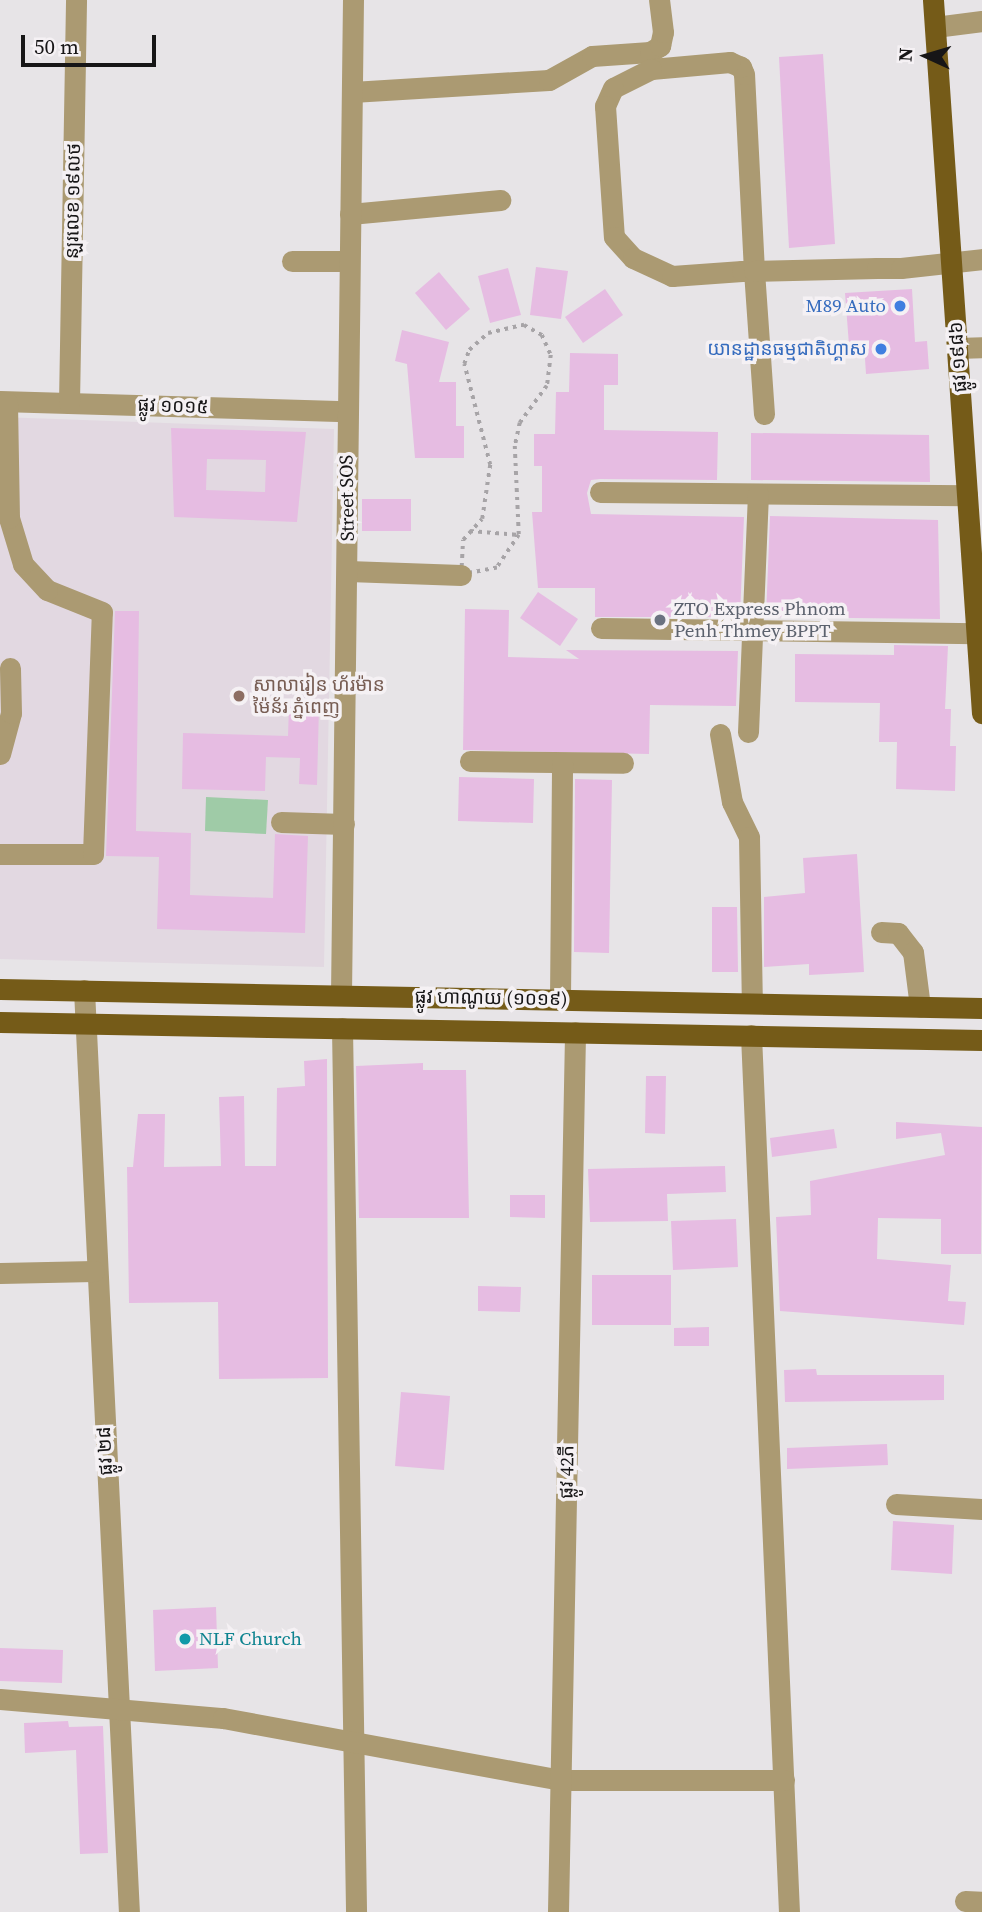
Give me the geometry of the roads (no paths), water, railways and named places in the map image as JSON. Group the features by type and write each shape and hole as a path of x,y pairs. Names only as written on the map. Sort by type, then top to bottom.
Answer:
{"main road":[{"name":"ផ្លូវ ១៩៨៦","path":"933,0 982,713"},
{"name":"ផ្លូវ ហាណូយ (១០១៩)","path":"0,989 982,1008"},
{"name":"ផ្លូវ ហាណូយ (១០១៩)","path":"0,1021 982,1040"}],"street":[{"name":"ន្ឡរលេខ ១៩លថ","path":"69,403 76,0"},
{"name":"Street SOS","path":"341,995 353,0"},
{"path":"352,92 549,80 592,56 650,52 660,46 663,32 659,0"},
{"path":"935,27 982,21"},
{"path":"764,414 754,271 741,67 730,62 650,69 613,88 605,106 614,237 633,258 672,276 754,271 982,260"},
{"path":"350,214 500,200"},
{"path":"292,261 349,261"},
{"path":"957,348 982,346"},
{"name":"ផ្លូវ ១០១៥","path":"3,402 346,411"},
{"path":"0,854 93,854 102,612 47,590 23,564 9,518 3,402"},
{"path":"600,492 967,495"},
{"path":"748,732 758,494"},
{"path":"348,571 461,575"},
{"path":"601,628 976,633"},
{"path":"0,754 11,713 10,668"},
{"path":"720,734 732,802 749,837 752,1003"},
{"path":"470,761 623,763"},
{"path":"560,999 562,763"},
{"path":"281,822 344,824"},
{"path":"881,932 898,933 913,952 920,1007"},
{"name":"ផ្លូវ ២៨","path":"84,990 82,1022 120,1708 128,1912"},
{"path":"342,1028 350,1736 356,1912"},
{"name":"ផ្លូវ 42ភី","path":"558,1912 575,1032"},
{"path":"751,1035 789,1912"},
{"path":"0,1273 94,1271"},
{"path":"896,1504 982,1509"},
{"path":"0,1699 120,1708 350,1736 562,1780 784,1780"}],"place":[{"name":"M89 Auto","path":"900,306"},
{"name":"យានដ្ឋានធម្មជាតិហ្គាស","path":"881,349"},
{"name":"ZTO Express Phnom Penh Thmey BPPT","path":"660,620"},
{"name":"សាលារៀន ហ័រម៉ាន ម៉ៃន័រ ភ្នំពេញ","path":"239,696"},
{"name":"NLF Church","path":"185,1639"}]}
